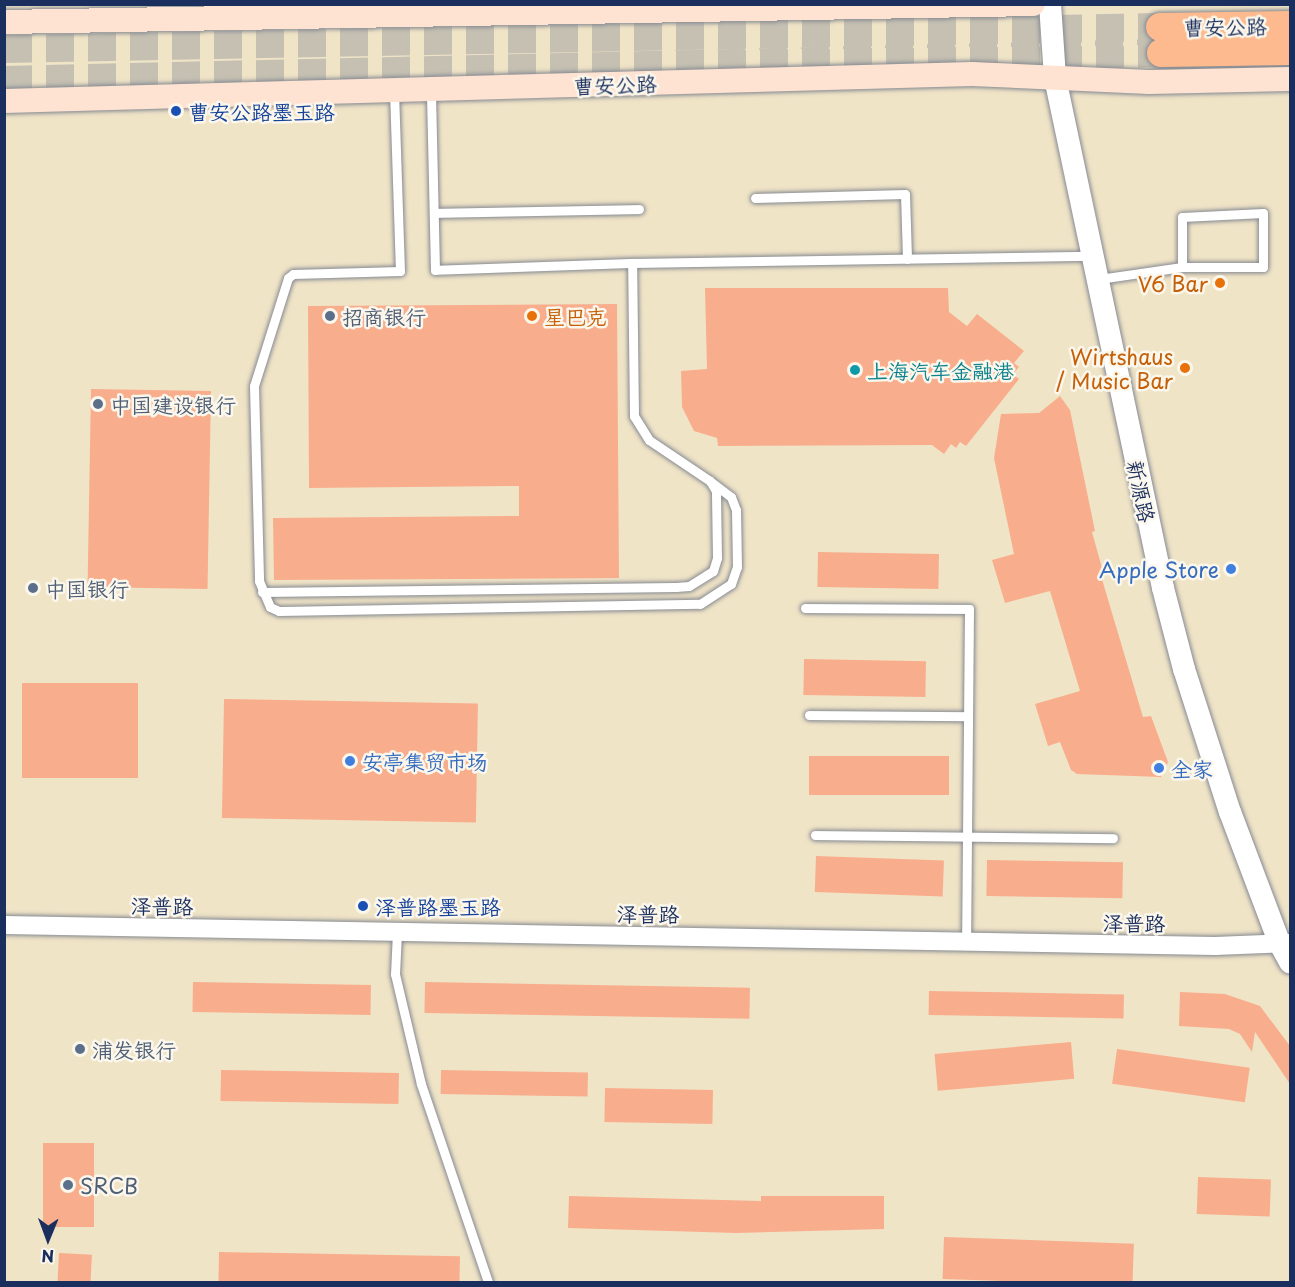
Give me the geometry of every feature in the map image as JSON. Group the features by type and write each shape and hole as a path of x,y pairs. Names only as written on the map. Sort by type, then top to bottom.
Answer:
{"highway":[{"name":"曹安公路","path":"1290,25 1161,40 1290,51"}],"main road":[{"path":"4,22 1033,4"},
{"name":"曹安公路","path":"4,101 972,74 1149,82 1290,79"}],"street":[{"name":"新源路","path":"1050,4 1055,78 1097,279 1184,669 1230,812 1287,950"},
{"name":"泽普路","path":"4,925 1287,950"}],"lane":[{"path":"431,90 435,270 632,263 1092,256"},
{"path":"394,91 400,271 293,274 288,278 254,386 259,581 270,607 279,611 700,604 731,584 737,567 736,510 731,497 657,447 640,430 634,416 632,263"},
{"path":"755,198 905,194 907,259"},
{"path":"434,213 639,209"},
{"path":"1097,279 1182,267 1263,267 1263,213 1182,217 1182,267"},
{"path":"262,592 689,586 713,571 717,558 717,501 710,481"},
{"path":"805,608 969,609 966,942"},
{"path":"809,715 968,716"},
{"path":"815,835 1113,838"},
{"path":"397,932 395,974 421,1084 488,1282"}],"building":[{"name":"上海汽车金融港","path":"705,288 948,288 949,312 967,326 977,314 1024,351 1014,363 1019,367 1013,374 1019,379 966,446 960,442 956,448 951,444 944,454 932,445 718,446 717,438 694,431 682,407 681,371 707,369"},
{"path":"617,304 619,578 274,580 273,518 519,516 519,486 309,488 308,306"},
{"path":"91,389 211,391 208,589 88,587"},
{"path":"1060,396 1070,410 1095,531 1092,532 1104,575 1101,576 1143,717 1151,716 1168,762 1161,777 1077,774 1071,770 1060,742 1048,746 1035,704 1080,691 1050,591 1005,603 992,560 1014,554 994,458 1001,414 1039,413"},
{"path":"818,552 939,554 938,589 817,587"},
{"path":"804,659 926,661 925,697 803,695"},
{"path":"22,683 138,683 138,778 22,778"},
{"name":"安亭集贸市场","path":"224,699 478,703 476,822 222,818"},
{"path":"809,756 949,756 949,795 809,795"},
{"path":"816,856 944,860 943,896 815,892"},
{"path":"987,860 1123,862 1122,898 986,896"},
{"path":"193,982 371,985 370,1015 192,1012"},
{"path":"425,982 750,988 749,1019 424,1013"},
{"path":"929,991 1124,994 1124,1018 929,1015"},
{"path":"1180,992 1225,994 1260,1006 1290,1046 1290,1084 1255,1032 1252,1052 1240,1034 1229,1029 1179,1026"},
{"path":"1071,1042 1074,1079 938,1091 935,1054"},
{"path":"1117,1049 1250,1068 1245,1102 1112,1084"},
{"path":"221,1070 399,1073 398,1104 220,1101"},
{"path":"441,1070 588,1073 588,1097 441,1094"},
{"path":"605,1088 713,1090 712,1124 604,1122"},
{"name":"SRCB","path":"43,1143 94,1143 94,1227 43,1227"},
{"path":"1198,1177 1271,1180 1270,1217 1197,1214"},
{"path":"569,1196 761,1201 761,1196 884,1196 884,1229 736,1233 568,1228"},
{"path":"944,1237 1134,1244 1133,1282 943,1279"},
{"path":"219,1252 460,1256 460,1282 218,1282"},
{"path":"59,1253 92,1255 91,1282 57,1282"}],"tunnel":[{"path":"4,49 1160,27"},
{"path":"4,80 1161,53"}],"place":[{"name":"曹安公路墨玉路","path":"176,111"},
{"name":"V6 Bar","path":"1220,283"},
{"name":"招商银行","path":"330,316"},
{"name":"星巴克","path":"532,316"},
{"name":"Wirtshaus / Music Bar","path":"1185,368"},
{"name":"上海汽车金融港","path":"855,370"},
{"name":"中国建设银行","path":"98,404"},
{"name":"Apple Store","path":"1231,569"},
{"name":"中国银行","path":"33,588"},
{"name":"安亭集贸市场","path":"350,761"},
{"name":"全家","path":"1159,768"},
{"name":"泽普路墨玉路","path":"363,906"},
{"name":"浦发银行","path":"80,1049"},
{"name":"SRCB","path":"68,1185"}]}
